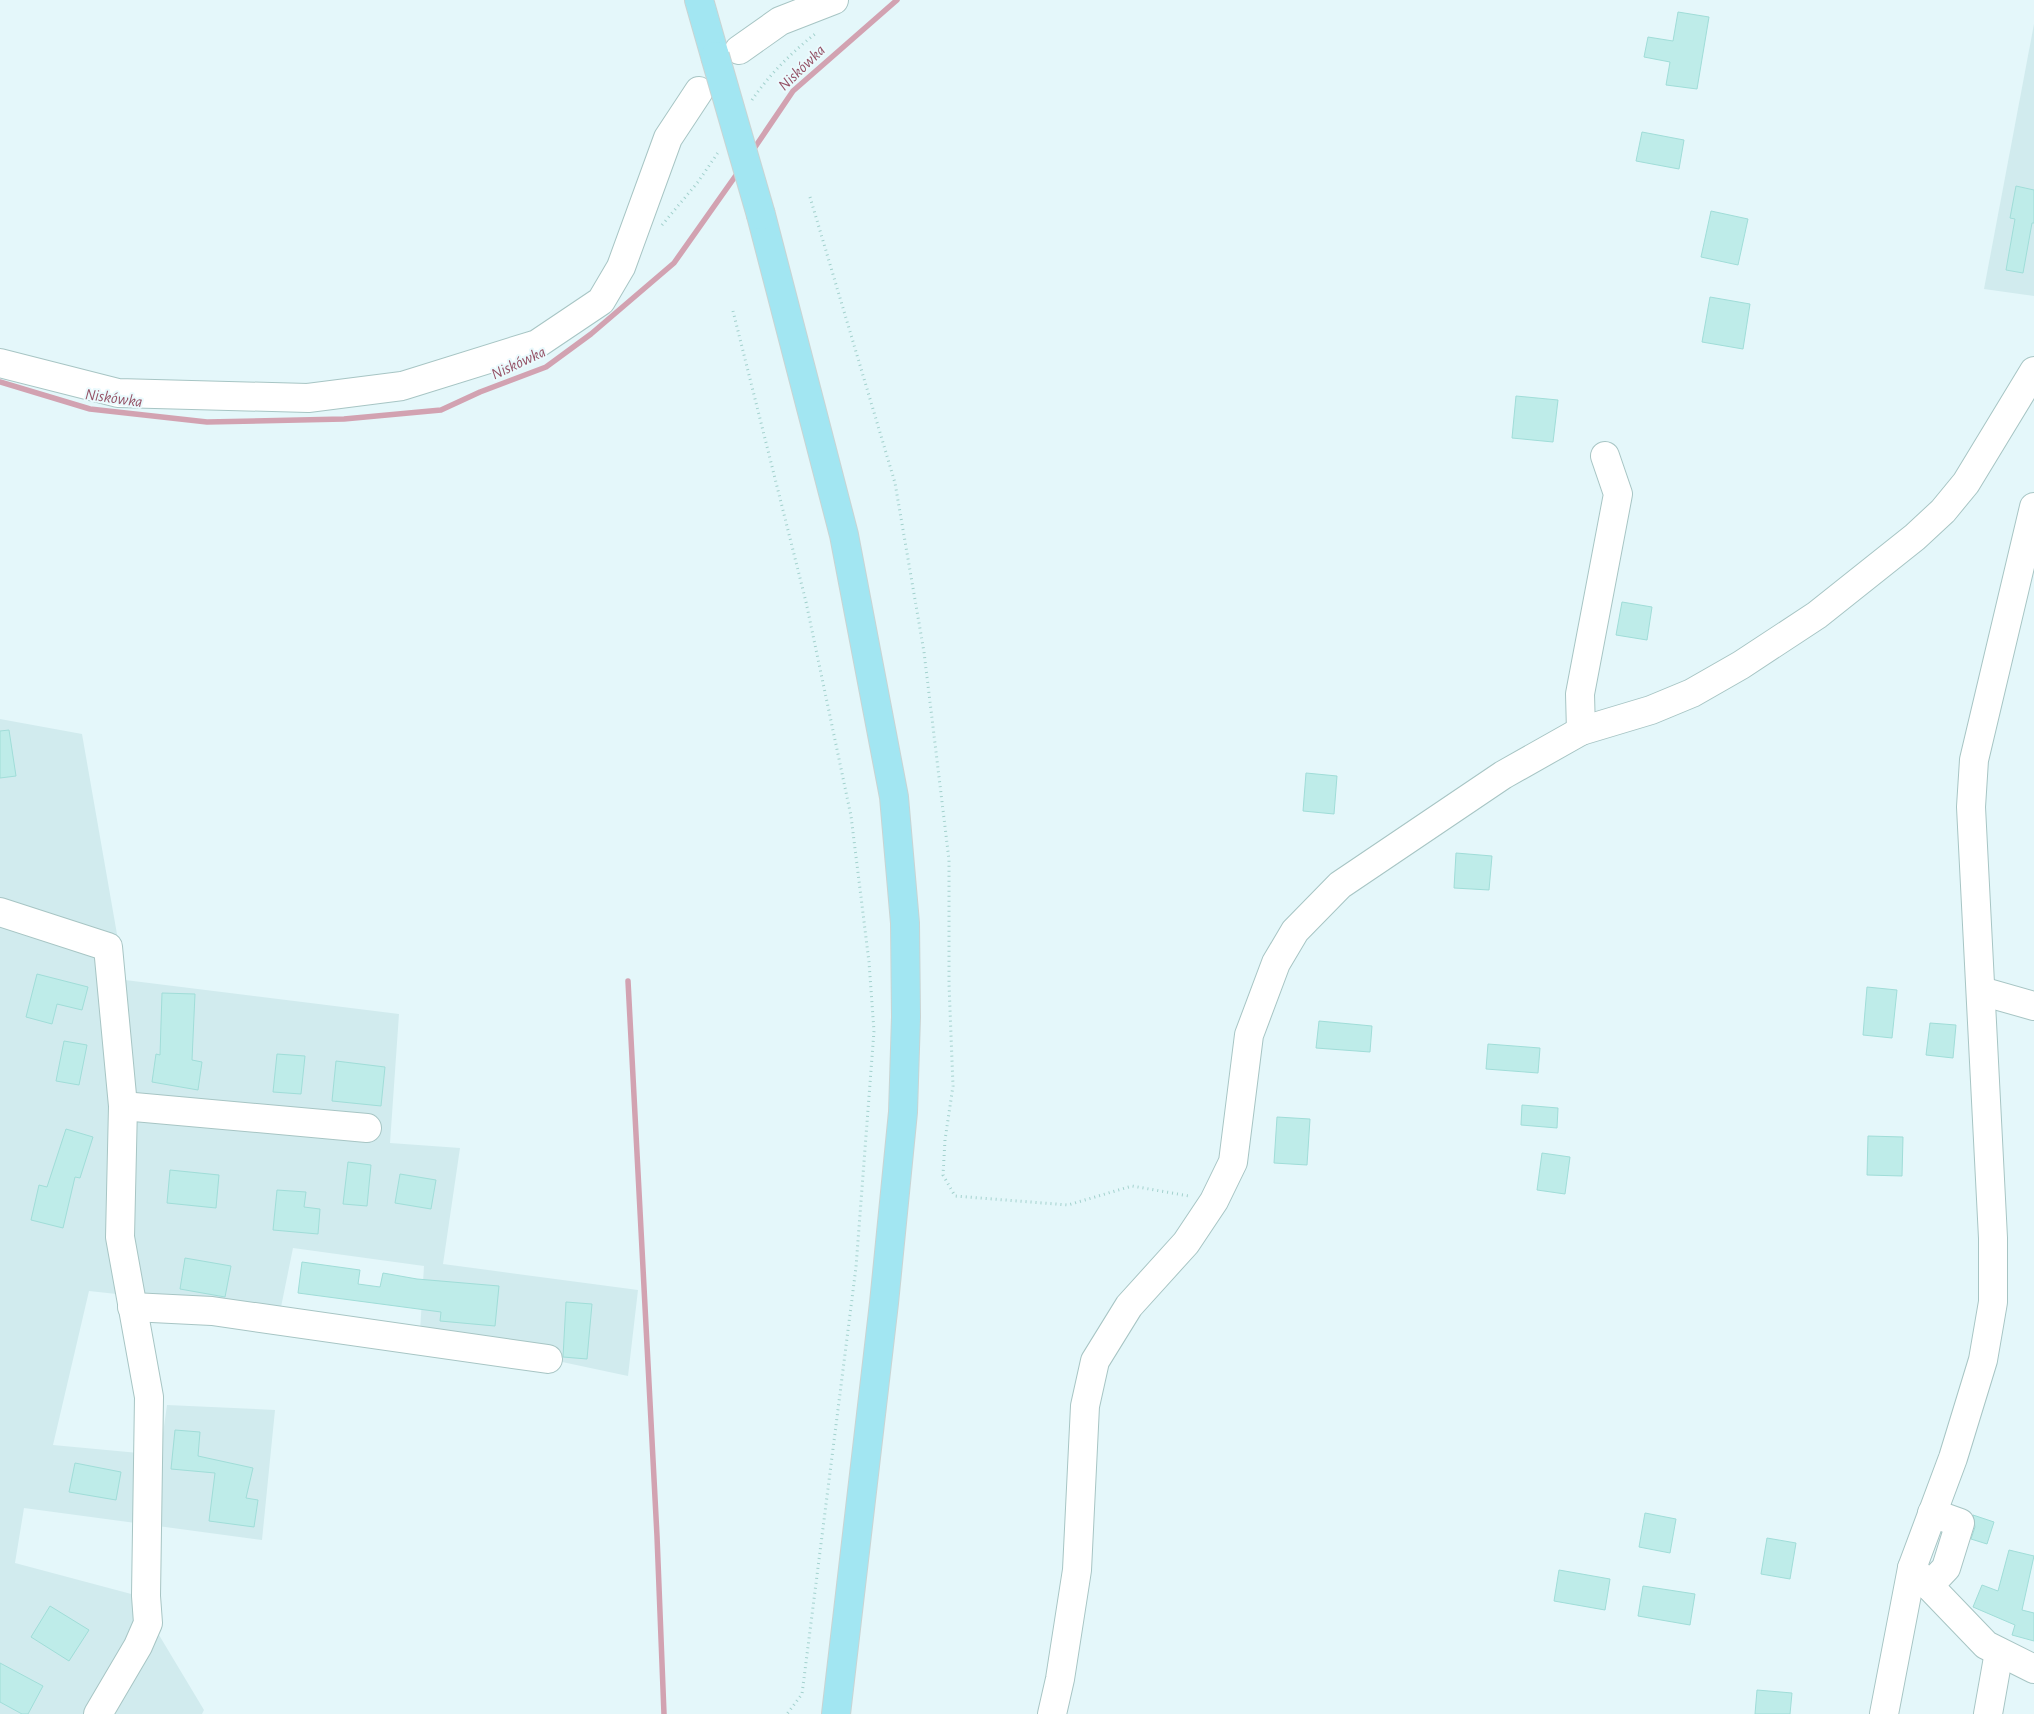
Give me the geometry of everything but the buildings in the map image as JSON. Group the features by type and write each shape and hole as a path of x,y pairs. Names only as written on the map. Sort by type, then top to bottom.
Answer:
{"main road":[{"path":"699,0 727,53 761,215 844,535 894,797 904,923 906,1017 903,1112 882,1322 836,1714"}],"street":[{"path":"727,53 780,21 834,0"},
{"path":"0,363 118,393 308,398 402,386 537,344 601,301 622,267 668,138 698,91"},
{"path":"1052,1714 1060,1679 1077,1570 1085,1406 1095,1361 1129,1306 1186,1244 1214,1201 1233,1162 1249,1036 1276,963 1295,931 1340,885 1504,775 1581,731 1651,710 1692,693 1741,665 1817,615 1907,543 1943,511 1966,483 2034,371"},
{"path":"1581,731 1580,694 1618,494 1605,456"},
{"path":"1920,1577 1946,1568 1960,1523 1932,1513 1953,1458 1983,1360 1993,1302 1993,1238 1971,807 1974,760 2034,506"},
{"path":"0,912 108,948 122,1106 120,1236 149,1398 146,1596 148,1623 138,1646 98,1714"},
{"path":"1981,991 2034,1006"},
{"path":"122,1106 367,1128"},
{"path":"132,1307 212,1311 548,1360"},
{"path":"1920,1577 1986,1645 2034,1669"},
{"path":"1884,1714 1920,1577"},
{"path":"1988,1714 1999,1652"}],"path":[{"path":"810,198 895,482 924,652 949,860 949,984 953,1086 945,1140 943,1175 955,1196 1068,1205 1132,1186 1214,1201"},
{"path":"734,311 806,602 851,816 869,962 874,1030 856,1267 802,1694 787,1714"}],"shaded area":[{"path":"2034,24 2034,296 1984,289"},
{"path":"0,719 82,734 125,980 399,1014 390,1143 460,1148 443,1264 638,1290 628,1376 420,1332 424,1266 293,1248 280,1312 89,1291 53,1445 160,1455 167,1405 275,1410 262,1540 24,1508 15,1563 135,1595 204,1710 202,1714 0,1714"}],"waterway":[{"name":"Niskówka","path":"751,153 793,91 897,0"},
{"name":"Niskówka","path":"0,382 90,409 207,422 344,419 441,410 480,392 546,367 591,334 674,263 739,171"},
{"path":"628,981 657,1536 664,1714"}]}
